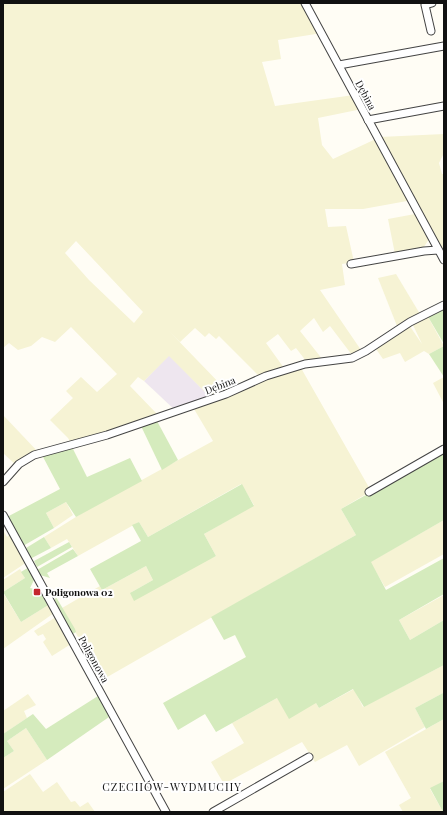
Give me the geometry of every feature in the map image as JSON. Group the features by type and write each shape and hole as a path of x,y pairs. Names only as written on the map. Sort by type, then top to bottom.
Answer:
{"street":[{"path":"431,31 425,5 432,3"},
{"name":"Dębina","path":"308,4 368,120 444,260"},
{"path":"339,65 444,46"},
{"path":"368,120 444,106"},
{"path":"351,264 424,251 438,250"},
{"name":"Dębina","path":"3,482 19,464 34,455 107,436 226,394 269,375 309,364 352,358 366,351 410,322 444,305"},
{"path":"369,492 444,449"},
{"name":"Poligonowa","path":"3,515 166,812"},
{"path":"213,812 309,757"}],"shaded area":[{"path":"3,3 305,3 322,33 278,40 281,59 262,62 275,106 354,95 362,109 318,118 322,145 333,159 380,137 444,134 444,153 439,163 442,174 444,174 444,257 429,239 422,250 395,254 388,219 415,214 407,201 363,209 325,209 328,227 346,226 354,262 342,264 345,285 320,290 361,350 352,355 330,326 323,332 314,318 300,331 323,360 306,361 296,348 291,351 278,334 266,343 284,368 259,376 219,336 216,339 209,333 205,337 195,328 180,342 168,330 226,390 210,397 169,356 144,381 138,377 130,386 157,414 72,445 68,438 50,420 73,398 66,391 81,377 97,392 117,374 71,327 55,342 42,337 31,346 18,350 9,343 3,348","holes":["76,241 143,312 134,323 89,280 65,253"]},
{"path":"396,274 420,314 397,326 378,278"},
{"path":"427,315 444,346 429,354 424,351 405,362 400,353 383,359 376,349 377,346 409,325 422,344 412,323"},
{"path":"169,355 210,397 176,411 144,381"},
{"path":"301,368 371,491 341,509 356,535 102,680 62,608 100,586 102,590 146,566 153,580 130,593 216,556 204,534 254,505 241,484 148,537 139,522 78,556 67,539 51,548 44,537 87,510 213,441 194,409 252,386 253,387 258,382"},
{"path":"444,377 444,404 433,383"},
{"path":"3,415 39,453 16,465 3,453"},
{"path":"66,502 73,515 54,528 46,513"},
{"path":"444,520 444,554 385,587 370,562"},
{"path":"3,530 7,537 10,534 27,562 3,578"},
{"path":"20,569 25,578 3,592 3,580"},
{"path":"3,593 21,622 50,604 54,613 3,649"},
{"path":"444,595 444,620 410,640 399,620"},
{"path":"56,617 71,644 52,656 43,642 46,639 43,634 38,636 34,631"},
{"path":"444,665 444,695 443,693 415,708 425,727 359,766 347,745 315,762 302,742 224,784 211,762 244,743 232,723 277,698 316,703 319,708 354,689 363,707"},
{"path":"28,694 36,705 24,711 27,718 3,734 3,711"},
{"path":"444,719 444,781 430,789 443,812 403,812 399,805 411,798 385,752"},
{"path":"26,728 47,760 3,789 3,758 14,751 7,741"},
{"path":"30,774 43,792 57,782 71,802 75,801 80,807 88,802 95,812 3,812 3,792"}],"green space":[{"path":"444,308 444,344 427,315"},
{"path":"444,346 444,377 429,354"},
{"path":"157,421 178,460 162,470 141,426"},
{"path":"72,447 87,477 130,458 142,481 76,517 66,502 46,513 54,528 23,546 7,517 60,489 42,455"},
{"path":"444,451 444,520 371,562 386,590 444,558 444,594 399,620 410,640 444,620 444,665 364,707 353,689 319,708 316,703 289,719 277,698 216,732 205,714 178,730 163,703 246,657 235,635 224,640 211,617 356,535 341,509"},
{"path":"242,484 254,506 204,534 216,556 134,601 130,593 153,580 146,566 102,590 90,569 141,541 132,525 139,522 148,537"},
{"path":"44,537 51,548 30,559 26,548"},
{"path":"69,542 72,547 37,567 34,561"},
{"path":"73,549 78,556 47,573 50,578 40,575 37,570"},
{"path":"29,567 35,578 30,588 35,589 34,591 37,594 38,592 50,604 21,622 3,592 25,578 21,572"},
{"path":"56,597 75,629 76,632 73,634 54,602"},
{"path":"443,693 444,719 426,729 415,708"},
{"path":"98,696 109,717 47,760 26,728 7,741 14,751 3,758 3,734 33,714 46,729"},
{"path":"444,781 444,812 443,812 430,788"}],"place":[{"name":"Poligonowa 02","path":"37,592"}],"district":[{"name":"CZECHÓW-WYDMUCHY","path":"172,787"}]}
